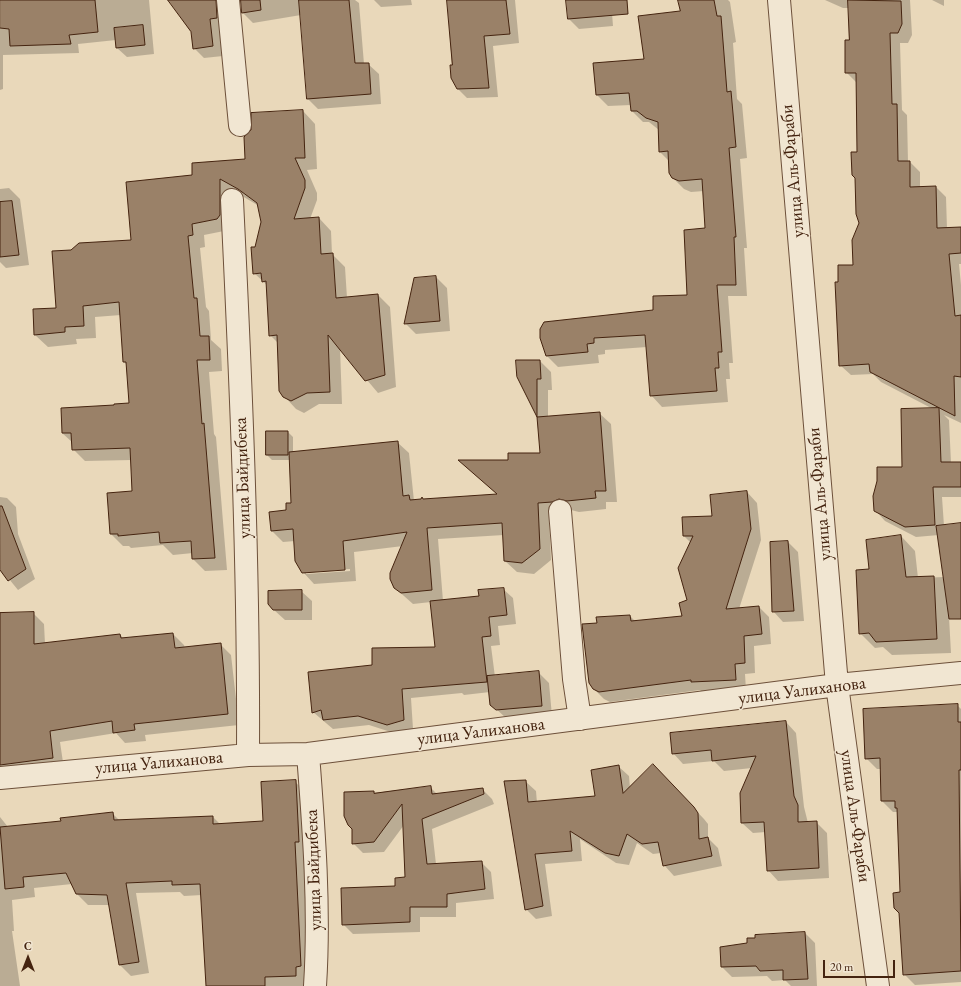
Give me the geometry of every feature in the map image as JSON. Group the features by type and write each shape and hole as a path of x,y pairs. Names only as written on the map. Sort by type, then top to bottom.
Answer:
{"street":[{"path":"228,0 240,125"},
{"name":"улица Аль-Фараби","path":"779,0 837,685 878,986"},
{"name":"улица Байдибека","path":"232,200 241,405 248,755"},
{"path":"560,510 574,680 580,719"},
{"name":"улица Уалиханова","path":"0,778 248,755 308,754 837,685 961,673"},
{"name":"улица Байдибека","path":"308,754 314,833 316,919 315,986"}],"building":[{"path":"0,0 95,0 98,32 69,35 71,44 10,46 9,29 0,28"},
{"path":"168,0 216,0 217,18 210,19 213,46 193,49 191,32"},
{"path":"241,0 260,0 261,10 242,13"},
{"path":"299,0 349,0 355,63 369,63 371,94 307,99"},
{"path":"447,0 506,0 510,34 484,36 489,88 457,89 451,78 450,65 452,65"},
{"path":"566,0 627,0 628,14 568,19"},
{"path":"678,0 714,0 717,16 721,16 727,92 731,91 736,147 729,148 736,237 734,237 736,285 717,285 722,352 718,352 719,368 715,368 717,391 650,396 645,335 594,338 594,343 587,344 588,352 546,356 540,338 540,329 544,322 653,310 653,296 687,295 684,230 705,228 702,179 679,181 672,178 669,173 668,151 659,152 658,122 646,118 637,111 631,111 629,93 596,95 593,63 644,59 638,16 680,11"},
{"path":"848,0 901,1 902,24 898,33 890,33 892,104 897,104 898,161 910,161 910,187 936,186 937,228 961,227 961,253 949,254 955,316 961,315 961,377 954,376 955,416 870,372 869,364 839,366 835,282 838,282 838,265 853,265 852,240 859,223 856,214 855,178 852,175 851,152 857,152 856,73 845,73 845,40 849,40"},
{"path":"143,25 145,45 116,48 114,28"},
{"path":"303,110 305,158 295,158 305,180 305,188 294,219 319,217 321,254 333,253 336,298 378,294 385,375 365,381 328,335 330,392 307,393 291,401 283,397 279,391 277,335 269,336 266,281 262,282 261,273 253,274 251,247 255,247 261,222 257,203 238,189 220,179 220,215 217,219 192,224 193,235 188,236 194,298 197,298 200,336 209,336 210,360 197,360 202,424 204,423 215,558 192,559 191,541 160,543 159,532 118,536 118,534 110,534 107,493 132,491 130,448 72,450 71,433 62,433 61,408 129,403 126,362 123,362 119,302 83,306 84,326 65,327 65,332 34,335 33,309 56,308 52,251 71,250 79,243 131,240 126,182 192,175 192,163 245,159 244,137 251,130 251,113"},
{"path":"12,201 19,255 0,257 0,202"},
{"path":"436,276 440,321 404,324 414,278"},
{"path":"516,360 540,360 541,379 537,379 537,417 517,377"},
{"path":"939,408 941,462 961,462 961,487 933,487 935,525 905,527 874,511 873,496 877,481 877,467 902,467 901,409"},
{"path":"600,412 606,491 595,491 596,498 567,501 559,499 552,502 538,503 540,549 522,563 504,561 502,523 427,528 432,590 401,593 394,588 390,579 390,573 407,532 343,541 345,570 302,573 295,561 293,529 271,531 269,512 286,510 286,503 291,503 289,452 398,441 403,496 409,495 410,500 421,499 422,497 423,499 497,494 458,460 508,460 508,453 540,453 537,417"},
{"path":"266,431 288,431 288,455 266,455"},
{"path":"747,491 751,529 726,609 759,606 762,634 744,636 745,663 735,664 736,680 691,682 691,680 599,692 593,689 589,683 582,624 597,623 596,617 630,615 631,621 682,616 679,603 687,600 678,568 693,536 683,536 682,517 712,516 710,495"},
{"path":"0,506 2,506 26,569 8,581 0,570"},
{"path":"961,523 961,619 949,619 936,526"},
{"path":"901,535 906,577 934,576 937,639 876,642 869,633 859,634 856,570 869,569 866,540"},
{"path":"788,541 794,611 772,612 770,542"},
{"path":"504,588 507,615 489,617 491,636 482,637 487,682 402,689 404,720 387,725 358,716 323,720 321,710 312,713 308,672 372,665 372,648 435,647 430,601 479,596 478,590"},
{"path":"302,590 302,610 273,610 268,604 268,591"},
{"path":"34,612 34,644 120,634 121,638 173,633 175,648 221,643 228,714 134,724 135,730 113,733 112,721 50,731 53,758 0,765 0,613"},
{"path":"539,671 542,706 496,710 490,705 487,676"},
{"path":"958,704 958,722 961,722 961,770 959,770 961,971 903,975 899,913 894,908 893,893 900,892 897,808 895,808 895,801 881,801 880,758 865,759 863,709"},
{"path":"786,721 794,796 798,805 798,822 817,821 819,868 767,871 764,822 741,823 740,793 756,756 712,761 711,750 672,754 670,733"},
{"path":"653,764 698,813 699,839 708,837 712,856 663,866 658,842 642,844 627,834 619,856 605,853 570,831 572,851 535,854 543,906 525,910 504,781 526,780 528,802 595,796 591,770 619,765 623,793"},
{"path":"296,780 299,842 295,842 301,966 296,967 296,976 265,977 265,986 206,986 200,884 172,885 172,881 126,883 139,962 119,965 107,895 76,894 66,873 23,877 24,887 5,889 0,827 61,821 60,818 113,812 114,820 213,816 213,824 263,821 261,782"},
{"path":"431,786 432,794 483,788 484,794 422,819 427,864 482,861 485,889 447,894 447,907 410,907 410,922 342,925 341,888 395,886 395,878 405,877 402,804 374,842 352,844 352,829 348,825 344,816 344,792 374,791 374,793"},
{"path":"805,932 808,979 783,980 783,970 760,971 756,966 721,967 720,947 747,943 747,938 755,938 755,935"}]}
